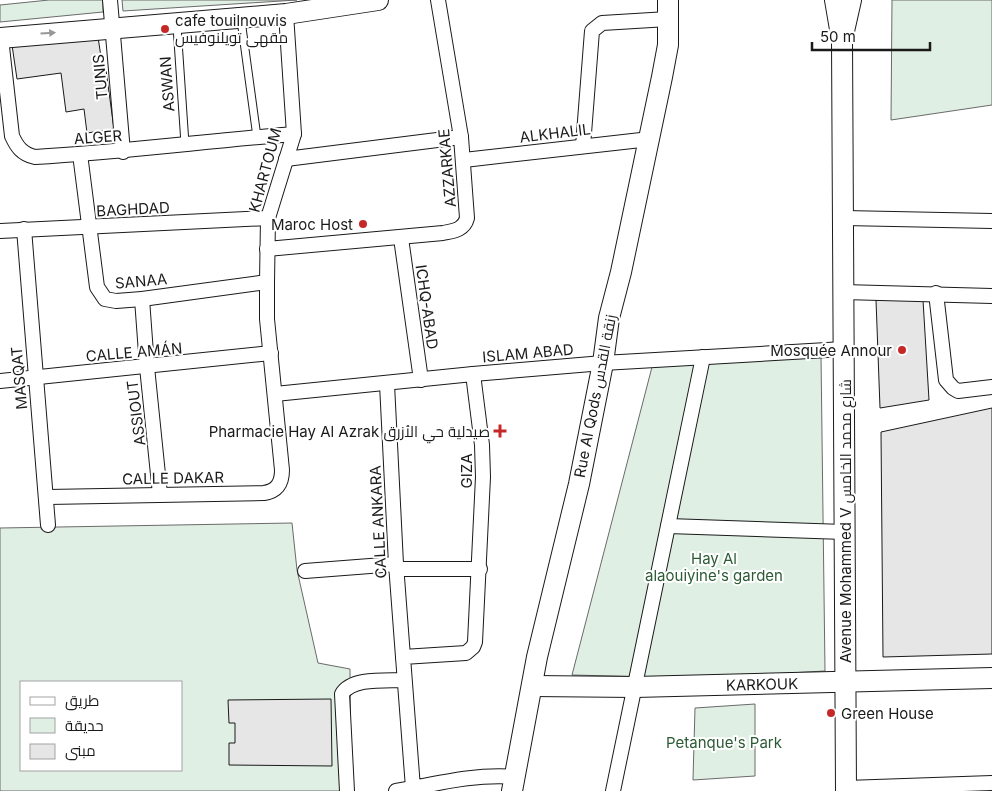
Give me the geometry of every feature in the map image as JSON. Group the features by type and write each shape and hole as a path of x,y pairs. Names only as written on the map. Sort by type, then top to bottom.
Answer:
{"street":[{"name":"TUNIS","path":"110,0 123,152"},
{"path":"0,38 286,14 309,6 378,0"},
{"name":"AZZARKAE","path":"267,249 401,238 455,230 466,223 468,218 462,136 438,0"},
{"path":"835,0 842,41"},
{"path":"842,41 851,0"},
{"path":"583,146 592,30 602,24 668,10"},
{"name":"Rue Al Qods زنقة القدس","path":"514,784 532,686 579,484 603,363 609,318 622,272 650,139 668,45 668,10"},
{"name":"KHARTOUM","path":"282,470 271,353 267,249 268,218 294,134 286,14"},
{"name":"ALGER","path":"0,38 12,136 19,150 26,155 35,157 123,152 294,134"},
{"name":"Avenue Mohammed V شارع محمد الخامس","path":"842,41 847,682 846,789"},
{"path":"286,158 462,136"},
{"name":"ALKHALIL","path":"464,160 650,139"},
{"name":"SANAA","path":"80,154 91,228 97,287 101,296 116,301 142,299 267,282"},
{"name":"BAGHDAD","path":"0,231 24,228 91,228 268,218"},
{"path":"844,218 992,221"},
{"name":"MASQAT","path":"24,228 35,378 48,497 48,525"},
{"name":"ICHQ-ABAD","path":"401,238 421,380"},
{"path":"843,292 992,296"},
{"path":"936,293 946,380 958,390 992,387"},
{"name":"ASSIOUT","path":"142,299 160,494"},
{"name":"ISLAM ABAD","path":"275,394 603,363 844,349"},
{"name":"CALLE AMÁN","path":"0,381 271,353"},
{"path":"613,791 703,357"},
{"name":"GIZA","path":"403,657 466,653 473,647 480,569 482,445 473,374"},
{"name":"CALLE ANKARA","path":"387,384 396,567 413,788"},
{"name":"CALLE DAKAR","path":"48,497 270,492 281,482 282,470"},
{"path":"668,526 845,532"},
{"path":"305,571 396,567 480,569"},
{"name":"KARKOUK","path":"532,686 635,687 992,678"},
{"path":"348,791 342,694 345,689 355,684 404,680"},
{"path":"396,791 469,777 494,775 514,784"},
{"path":"846,789 973,787 992,783"}],"lane":[{"path":"240,17 257,137"},
{"name":"ASWAN","path":"177,23 185,144"}],"green space":[{"path":"49,0 103,0 103,12 0,22 0,5"},
{"path":"122,0 297,0 123,11"},
{"path":"892,0 992,0 992,105 891,120"},
{"name":"Hay Al alaouiyine's garden","path":"821,356 825,671 697,678 572,675 652,367"},
{"path":"292,523 297,570 318,663 350,669 351,791 0,791 0,528"},
{"name":"Petanque's Park","path":"755,704 755,776 693,780 695,708"}],"building":[{"path":"98,37 103,70 106,70 114,129 87,133 84,109 66,112 61,73 17,79 12,45"},
{"name":"Mosquée Annour","path":"876,300 923,300 929,400 880,408"},
{"path":"992,408 992,654 883,657 881,432"},
{"path":"331,699 332,766 229,765 229,743 235,743 235,723 229,723 228,700"}],"place":[{"name":"cafe touilnouvis مقهى تويلنوفيس","path":"165,29"},
{"name":"Maroc Host","path":"363,224"},
{"name":"Mosquée Annour","path":"902,350"},
{"name":"Pharmacie Hay Al Azrak صيدلية حي الأزرق","path":"500,431"},
{"name":"Green House","path":"831,713"}]}
